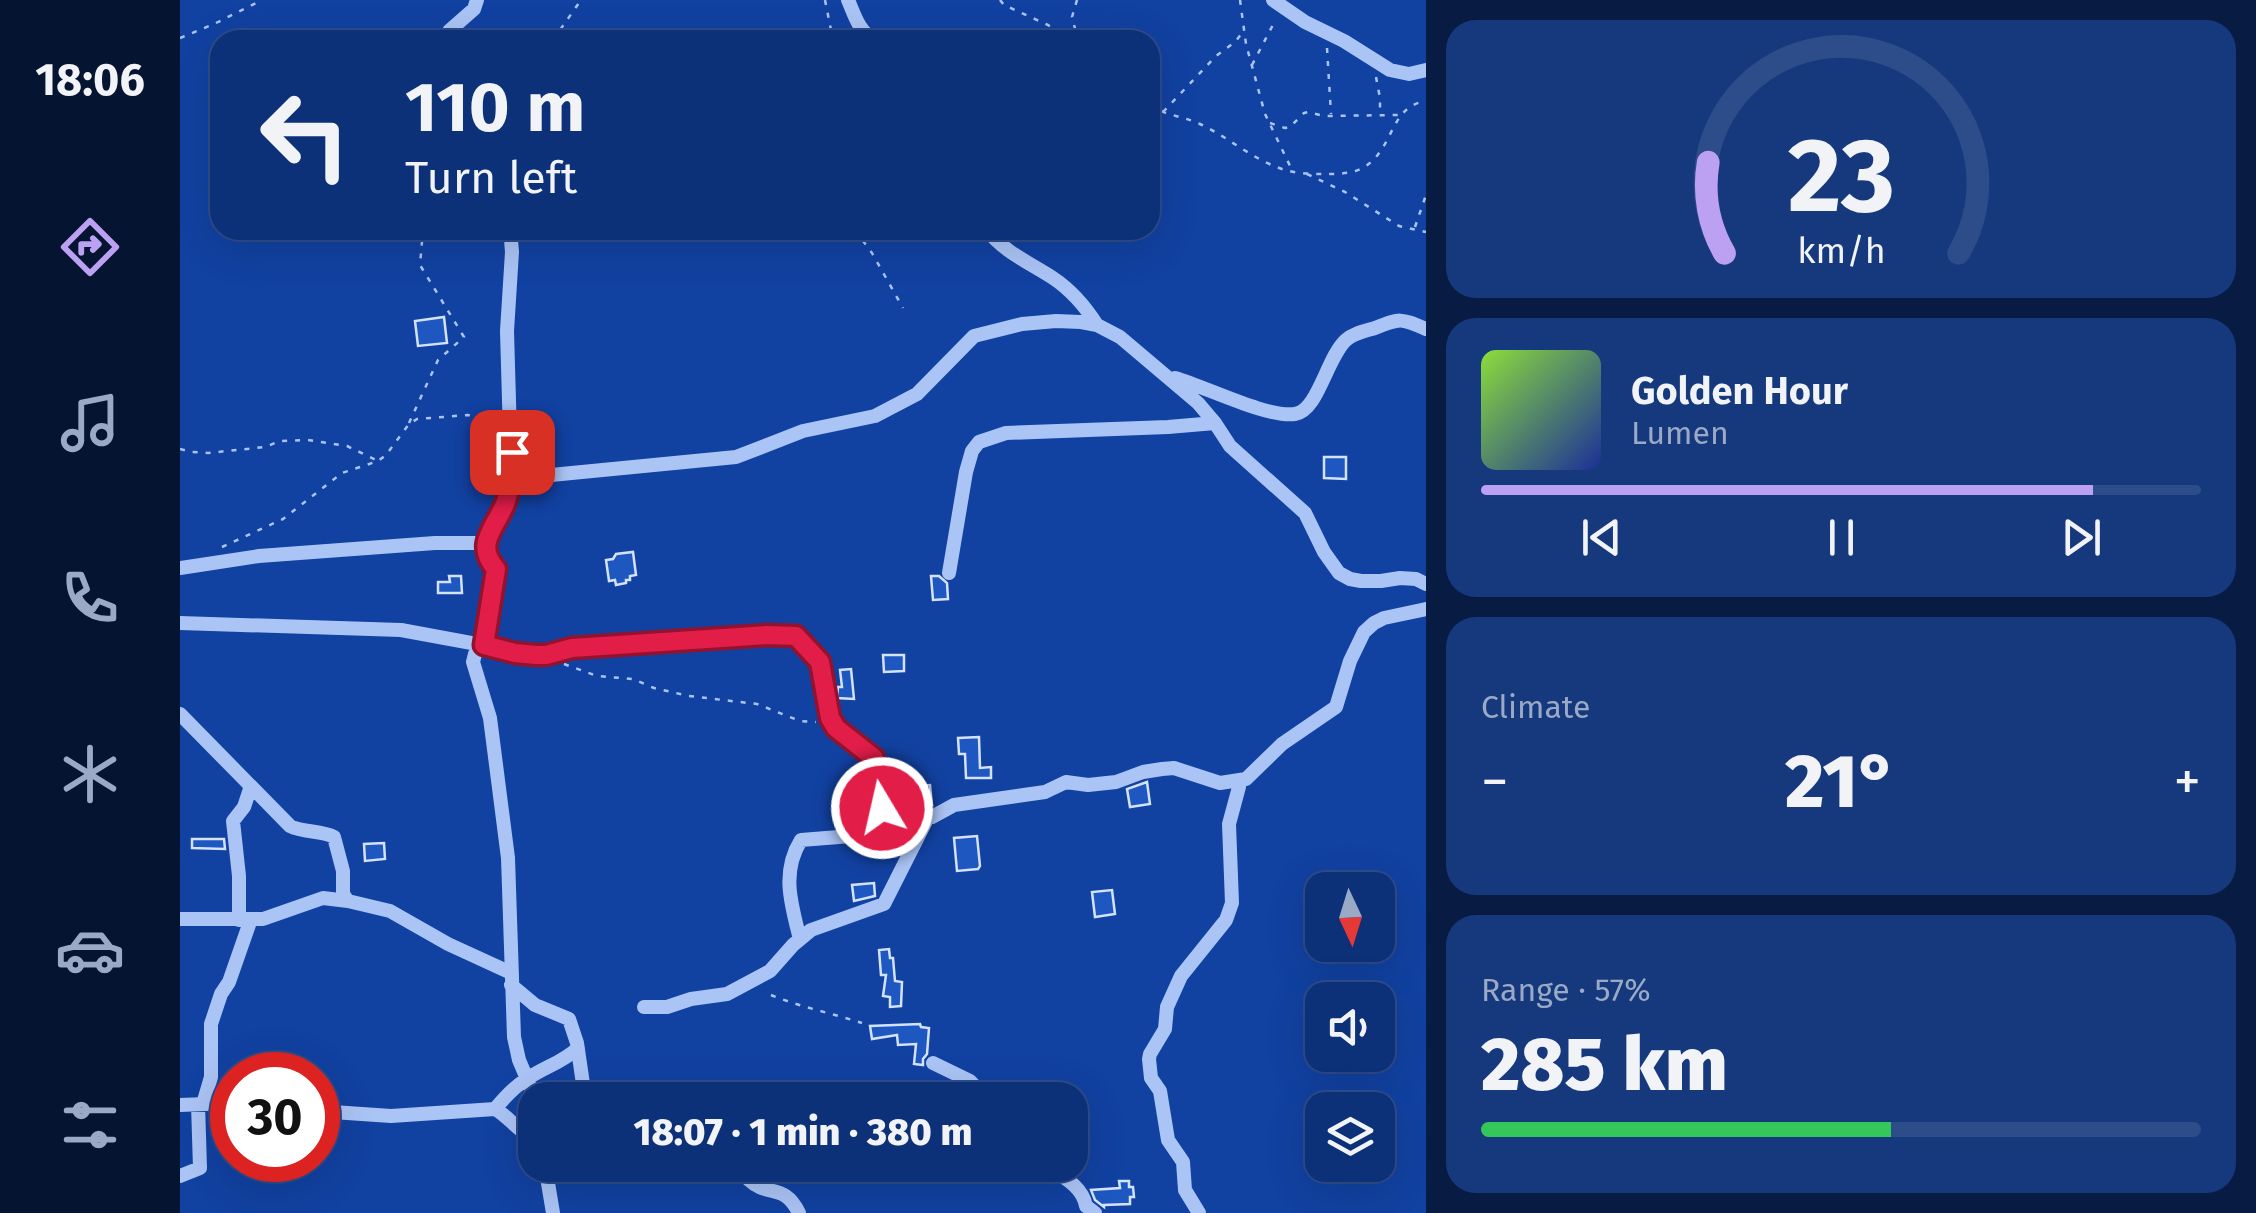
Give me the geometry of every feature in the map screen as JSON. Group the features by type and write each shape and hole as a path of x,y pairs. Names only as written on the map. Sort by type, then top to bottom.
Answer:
{"street":[{"path":"452,30 478,0"},
{"path":"848,0 861,30"},
{"path":"1278,4 1400,74 1426,70"},
{"path":"511,240 507,331 510,479 506,500 487,544 486,556 496,569 484,645 473,662 490,718 508,858 514,1037 529,1082"},
{"path":"995,240 1067,288 1097,324 1120,337 1198,403 1230,446 1304,513 1339,573 1361,581 1400,578 1426,584"},
{"path":"1165,376 1252,406 1295,414 1306,411 1333,356 1346,340 1399,319 1426,329"},
{"path":"510,479 736,456 803,431 876,416 917,394 974,336 1039,322 1097,324"},
{"path":"949,572 966,472 979,442 1006,434 1215,423"},
{"path":"180,568 260,556 436,543 487,544"},
{"path":"800,939 788,895 792,854 801,840 864,835 906,818 932,817 954,804 1044,792 1066,782 1116,782 1162,768 1174,768 1220,784 1238,782 1282,744 1336,706 1364,632 1374,623 1426,609"},
{"path":"180,624 401,630 515,653 546,655 572,648 796,636 820,662 830,718 836,728 874,758 886,828"},
{"path":"180,714 290,826 334,837 344,871 343,894 348,901"},
{"path":"1199,1213 1184,1190 1183,1162 1168,1140 1160,1091 1151,1078 1150,1054 1164,1030 1167,1007 1181,976 1226,920 1232,903 1229,824 1238,782"},
{"path":"180,1176 200,1168 200,1104 211,1078 211,1024 229,982 245,919 233,820 244,807 251,786"},
{"path":"644,1007 667,1007 727,994 770,971 811,930 884,904 928,817"},
{"path":"180,919 263,919 323,898 390,911 511,979 534,1005 569,1019 583,1082"},
{"path":"496,1109 527,1078 566,1059 578,1048"},
{"path":"933,1063 971,1082"},
{"path":"180,1105 210,1104"},
{"path":"340,1112 392,1116 496,1109 518,1128"},
{"path":"547,1182 553,1213"},
{"path":"752,1182 786,1194 799,1213"},
{"path":"1070,1182 1095,1213"}],"path":[{"path":"180,38 262,0"},
{"path":"560,30 581,0"},
{"path":"825,0 831,30"},
{"path":"1000,0 1055,30"},
{"path":"1075,30 1072,17 1077,0"},
{"path":"1240,0 1243,32 1269,123 1293,172"},
{"path":"1252,66 1276,18 1278,4"},
{"path":"1162,113 1243,32"},
{"path":"1325,32 1332,116"},
{"path":"1368,56 1378,82 1380,115"},
{"path":"1162,113 1199,123 1269,164 1293,172 1357,172 1374,160 1404,110 1426,101"},
{"path":"1269,123 1290,127 1308,112 1332,116 1402,115"},
{"path":"1306,173 1399,226 1426,232"},
{"path":"1414,228 1426,195"},
{"path":"223,546 283,518 342,473 378,461 409,424 438,360 464,336 420,265 422,240"},
{"path":"861,240 904,308"},
{"path":"409,424 468,415 480,420 511,422"},
{"path":"180,449 208,453 308,440 348,446 378,461"},
{"path":"546,655 597,676 633,679 689,696 757,704 800,721 824,722 836,728"},
{"path":"770,996 862,1024"}],"building":[{"path":"444,317 447,343 418,346 415,321"},
{"path":"1324,457 1346,457 1346,479 1324,478"},
{"path":"633,552 636,575 626,583 616,585 615,580 609,581 606,560"},
{"path":"449,576 461,576 462,593 438,593 438,582 450,582"},
{"path":"931,576 939,576 947,583 948,599 933,600"},
{"path":"883,655 904,655 904,671 884,672"},
{"path":"851,669 854,699 837,698 838,687 842,687 840,670"},
{"path":"979,737 980,768 991,767 991,778 966,778 965,754 959,754 958,738"},
{"path":"1147,782 1150,804 1130,807 1127,789"},
{"path":"930,785 932,805 899,808 898,797 904,793 904,787"},
{"path":"977,836 980,866 957,871 954,838"},
{"path":"192,839 224,839 225,849 192,848"},
{"path":"384,843 385,859 365,861 364,844"},
{"path":"874,883 875,896 854,901 852,885"},
{"path":"1112,890 1115,914 1095,917 1092,892"},
{"path":"889,949 895,981 902,982 901,1006 890,1007 890,997 883,996 886,975 881,975 879,950"},
{"path":"920,1024 929,1028 923,1065 914,1064 916,1044 898,1045 897,1035 872,1039 870,1026"},
{"path":"1119,1181 1129,1181 1129,1187 1133,1187 1130,1204 1104,1207 1095,1200 1091,1190 1120,1188"}],"route":[{"path":"512,452 510,487 486,549 486,556 496,569 484,645 546,655 572,648 796,636 820,662 824,694 836,728 874,758 882,808"}]}
